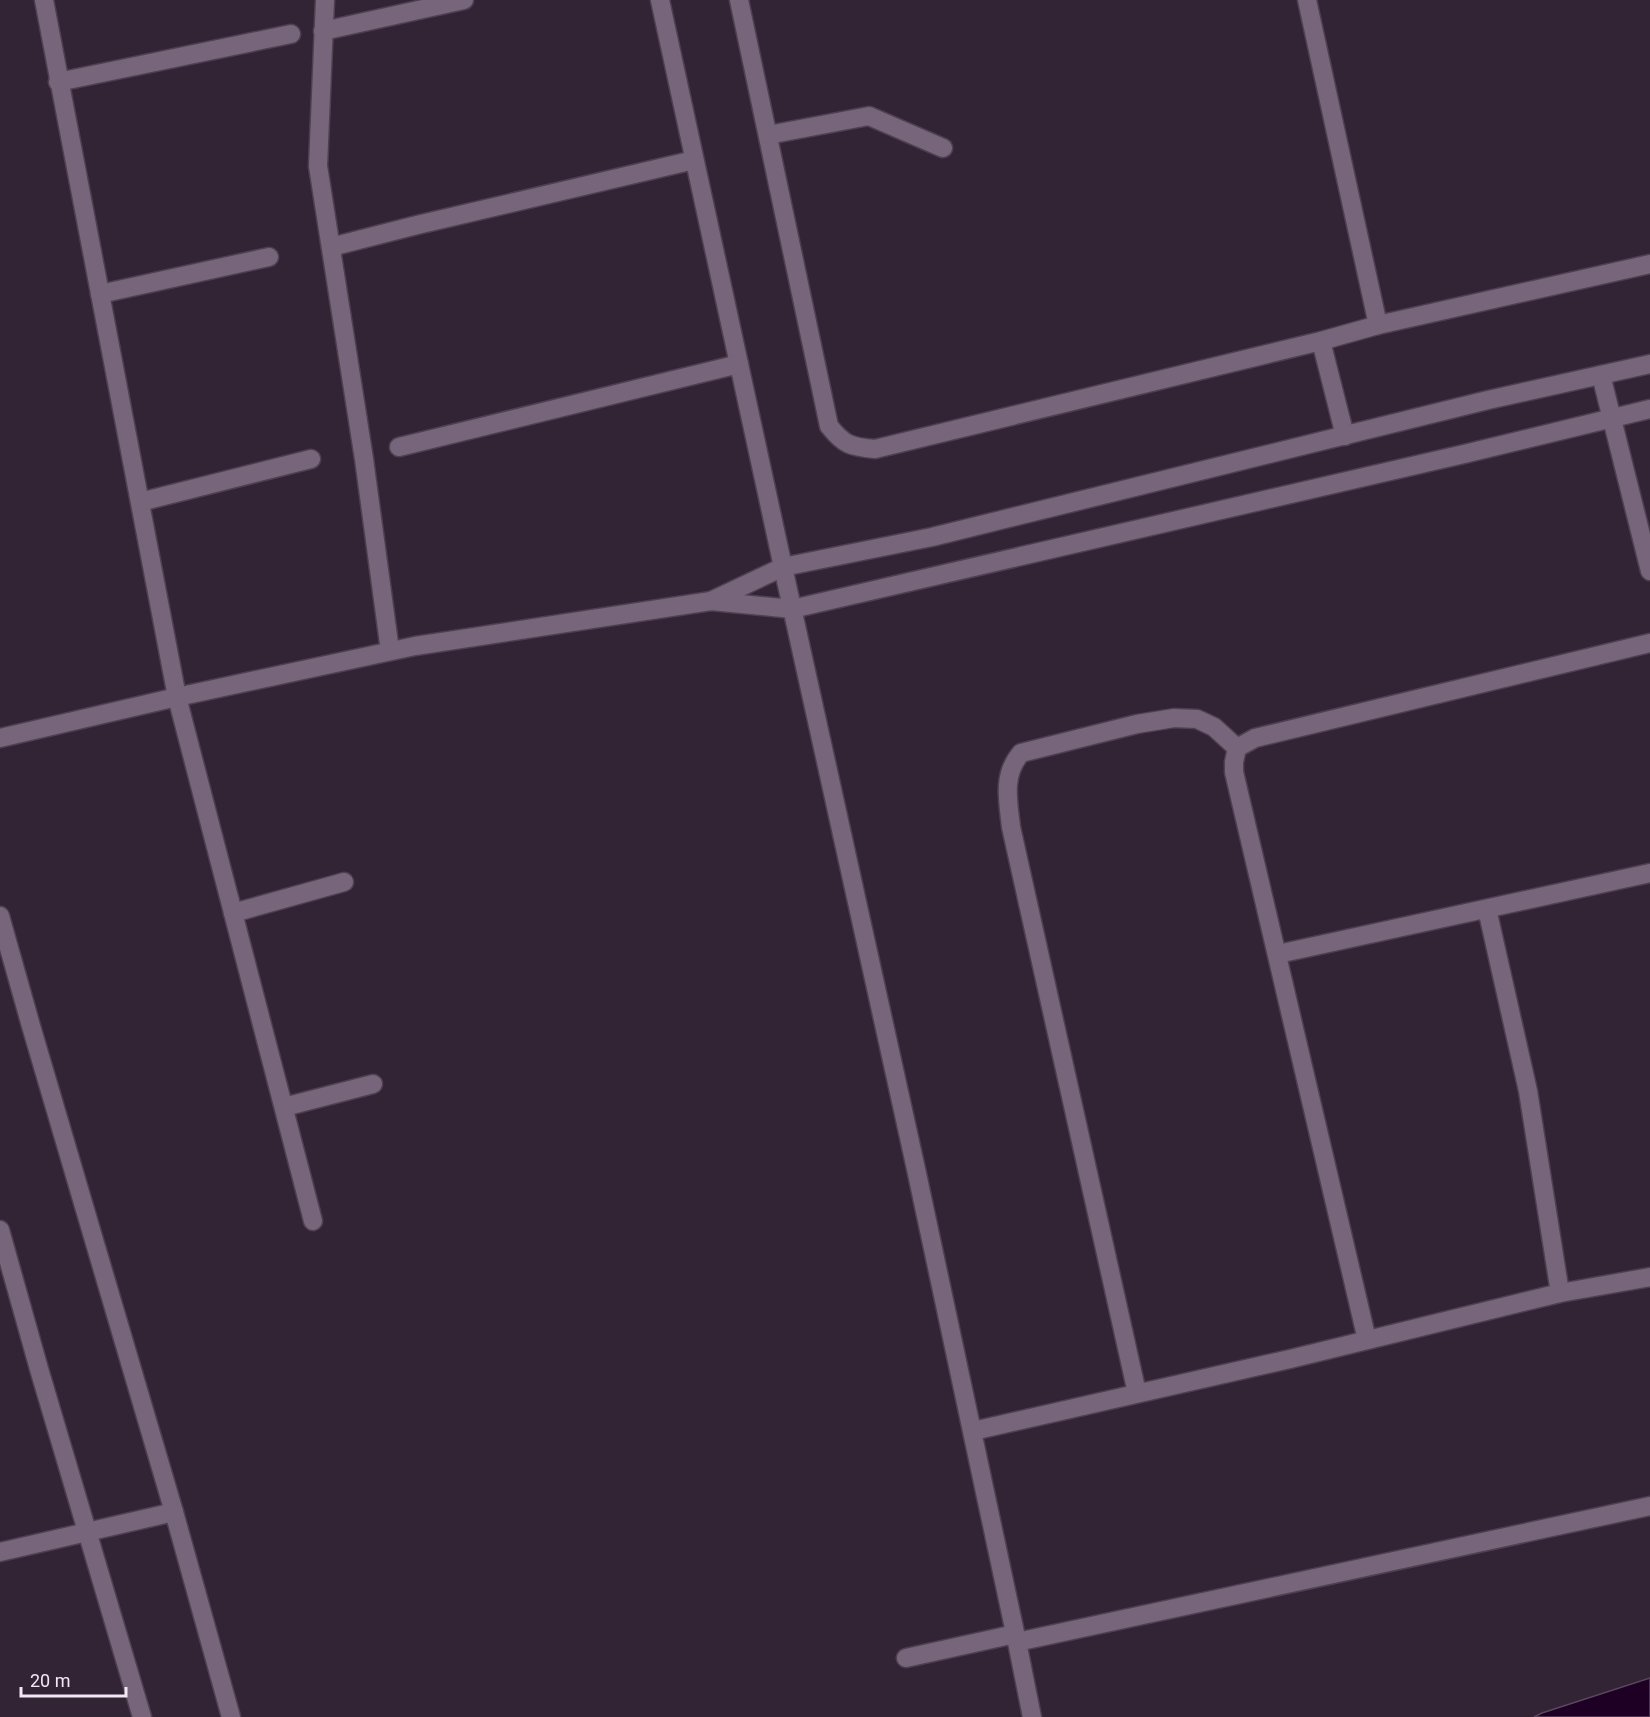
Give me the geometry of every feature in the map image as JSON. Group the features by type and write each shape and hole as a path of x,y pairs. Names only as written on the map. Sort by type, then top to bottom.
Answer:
{"street":[{"path":"44,0 177,696 313,1221"},
{"path":"325,0 318,166 364,459 390,651"},
{"path":"323,31 464,0"},
{"path":"660,0 973,1431 1032,1717"},
{"path":"739,0 830,426 840,440 853,447 875,449 1378,326 1650,264"},
{"path":"1307,0 1378,326"},
{"path":"58,82 291,34"},
{"path":"768,135 869,116 943,148"},
{"path":"331,247 694,160"},
{"path":"99,294 269,257"},
{"path":"1322,341 1345,436"},
{"path":"399,447 739,364"},
{"path":"711,601 783,567 932,537 1488,400 1650,364"},
{"path":"1601,375 1650,571"},
{"path":"0,738 177,696 415,646 711,601 792,609 1650,409"},
{"path":"140,502 311,459"},
{"path":"1367,1340 1234,772 1237,748 1255,738 1650,643"},
{"path":"1137,1393 1011,827 1007,799 1008,774 1021,753 1126,727 1174,718 1197,719 1214,728 1237,748"},
{"path":"1278,954 1650,873"},
{"path":"233,913 344,882"},
{"path":"1487,909 1528,1091 1560,1293"},
{"path":"0,916 174,1512 231,1717"},
{"path":"284,1107 373,1084"},
{"path":"0,1230 142,1717"},
{"path":"973,1431 1560,1293 1650,1277"},
{"path":"906,1658 1016,1638 1650,1506"},
{"path":"0,1552 174,1512"}],"shaded area":[{"path":"1650,1678 1650,1717 1534,1717 1542,1713"}]}
